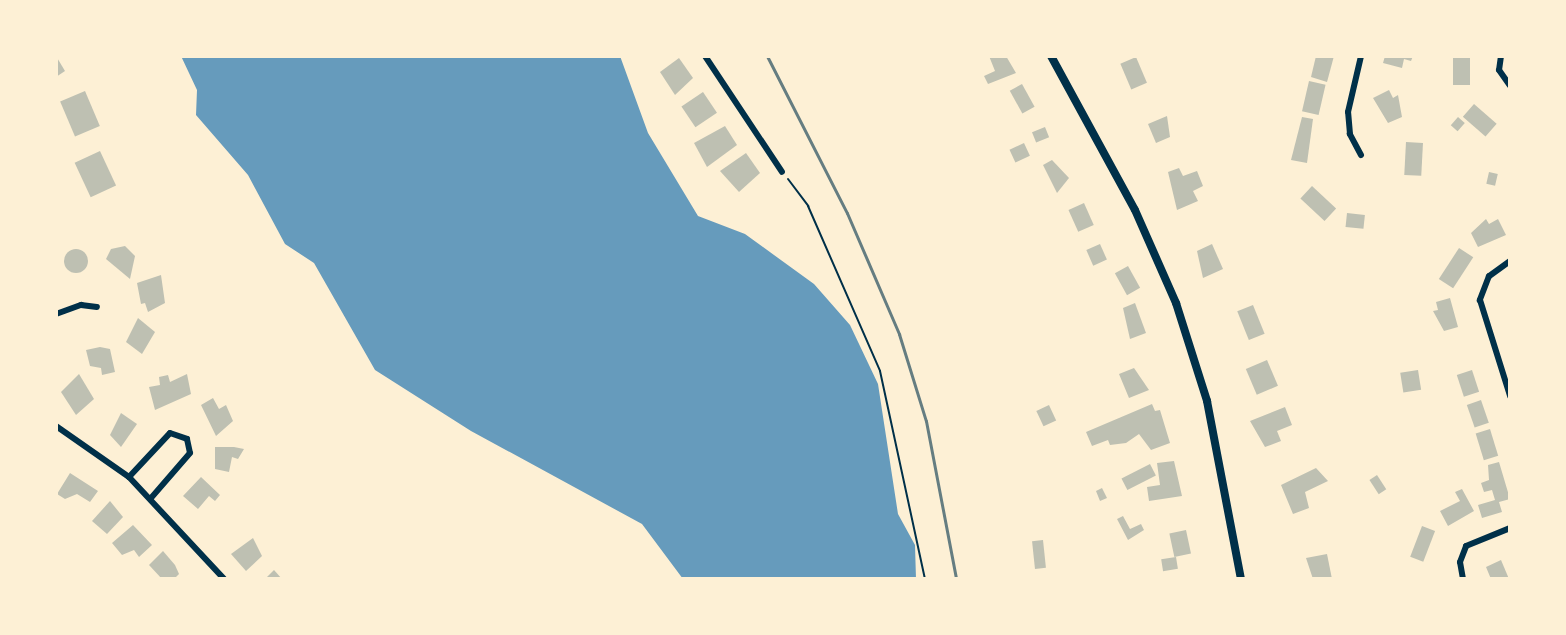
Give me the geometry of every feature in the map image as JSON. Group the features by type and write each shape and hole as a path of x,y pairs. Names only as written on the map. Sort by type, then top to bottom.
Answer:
{"street":[{"path":"705,56 782,172"},
{"path":"1051,56 1135,210 1176,303 1213,428 1241,579"},
{"path":"1361,56 1348,112 1350,134 1361,155"},
{"path":"1501,56 1499,70 1510,86"},
{"path":"1510,261 1483,288 1483,314 1510,396"},
{"path":"56,314 81,305 97,307"},
{"path":"56,426 129,477 224,579"},
{"path":"129,477 170,433 187,439 190,453 151,498"},
{"path":"1463,579 1460,562 1466,546 1510,528"}],"path":[{"path":"782,172 808,206 880,371 925,579"}],"water":[{"path":"181,56 620,56 648,133 698,216 745,234 814,284 850,325 878,384 898,514 915,545 916,579 683,579 642,524 471,431 375,370 314,263 285,244 248,175 196,115 197,90"}],"building":[{"path":"56,56 65,71 56,77"},
{"path":"989,56 1006,56 1016,73 988,84 984,76 995,71"},
{"path":"1316,56 1334,56 1327,82 1311,77"},
{"path":"1385,56 1413,56 1411,61 1404,59 1402,68 1383,63"},
{"path":"1453,56 1470,56 1470,85 1453,85"},
{"path":"1136,57 1147,83 1131,89 1120,64"},
{"path":"679,58 693,78 675,95 660,72"},
{"path":"1309,81 1326,85 1319,115 1302,111"},
{"path":"1022,84 1035,107 1022,114 1010,91"},
{"path":"1389,90 1393,98 1398,95 1402,117 1388,123 1373,98"},
{"path":"85,91 100,126 75,137 60,102"},
{"path":"703,92 717,113 695,127 681,107"},
{"path":"1474,104 1497,124 1485,137 1463,117"},
{"path":"1167,116 1170,137 1156,143 1148,124"},
{"path":"1302,117 1313,119 1307,163 1291,160"},
{"path":"1458,117 1465,123 1458,131 1451,125"},
{"path":"725,126 737,145 707,167 694,143"},
{"path":"1045,127 1049,137 1036,142 1032,132"},
{"path":"1406,142 1423,143 1421,176 1404,175"},
{"path":"1024,143 1030,156 1015,162 1009,150"},
{"path":"100,151 116,185 91,197 75,163"},
{"path":"746,153 760,173 739,192 720,171"},
{"path":"1052,160 1069,178 1057,193 1043,165"},
{"path":"1179,168 1183,176 1197,171 1203,186 1193,191 1198,201 1177,210 1168,172"},
{"path":"1489,172 1498,174 1495,186 1486,184"},
{"path":"1312,186 1336,209 1325,221 1300,198"},
{"path":"1084,203 1094,225 1078,232 1068,210"},
{"path":"1347,213 1365,215 1363,229 1346,227"},
{"path":"1486,219 1489,224 1498,219 1506,235 1478,247 1471,233"},
{"path":"1100,244 1107,260 1093,266 1086,250"},
{"path":"1212,244 1223,269 1203,278 1197,251"},
{"path":"125,246 135,256 130,279 106,259 111,249"},
{"path":"1459,248 1473,257 1453,288 1439,279"},
{"path":"76,249 87,256 88,261 81,272 76,273 65,266 64,261 71,250"},
{"path":"1128,266 1140,288 1127,295 1115,273"},
{"path":"161,275 165,303 148,312 145,303 141,304 137,283"},
{"path":"1450,298 1458,327 1444,331 1433,311 1438,310 1436,302"},
{"path":"1135,303 1146,333 1130,339 1123,308"},
{"path":"1253,305 1265,334 1249,340 1237,311"},
{"path":"138,318 155,332 142,354 126,342"},
{"path":"100,347 110,349 115,372 102,375 101,368 90,366 86,350"},
{"path":"1267,360 1278,386 1257,395 1246,369"},
{"path":"1134,368 1149,390 1129,398 1119,374"},
{"path":"1418,370 1421,390 1403,393 1400,373"},
{"path":"1472,370 1479,392 1464,397 1457,375"},
{"path":"79,374 94,399 76,415 61,392"},
{"path":"187,374 191,394 155,410 149,387 160,385 159,377 168,375 170,382"},
{"path":"213,398 219,409 226,405 233,421 216,436 201,405"},
{"path":"1481,400 1489,423 1475,428 1467,405"},
{"path":"1152,404 1155,411 1160,410 1170,443 1151,450 1139,434 1126,443 1110,445 1108,440 1092,446 1086,432"},
{"path":"1049,405 1056,420 1043,426 1036,411"},
{"path":"1285,407 1292,425 1277,431 1281,441 1265,447 1250,421"},
{"path":"121,413 137,424 121,447 110,435"},
{"path":"1490,429 1498,456 1484,460 1476,433"},
{"path":"215,447 244,449 238,459 232,457 229,472 215,469"},
{"path":"1174,461 1182,496 1149,501 1147,487 1160,485 1157,463"},
{"path":"1499,462 1510,499 1499,502 1502,512 1482,518 1478,505 1495,500 1492,490 1484,492 1481,483 1489,480 1488,465"},
{"path":"1150,464 1156,476 1127,490 1121,479"},
{"path":"1316,468 1328,481 1305,492 1309,508 1293,514 1281,485"},
{"path":"70,473 98,491 90,502 77,494 65,499 57,494"},
{"path":"1377,475 1386,489 1379,494 1369,480"},
{"path":"201,477 220,495 215,501 209,496 198,509 183,496"},
{"path":"1102,488 1107,498 1100,501 1096,491"},
{"path":"1462,489 1474,511 1448,526 1440,511 1460,501 1455,492"},
{"path":"110,501 123,517 107,534 92,521"},
{"path":"1123,516 1130,529 1141,524 1144,530 1128,540 1117,519"},
{"path":"133,525 152,545 139,557 134,550 122,555 112,543"},
{"path":"1422,526 1435,531 1423,562 1410,557"},
{"path":"1186,530 1191,553 1174,557 1169,534"},
{"path":"253,538 262,556 246,571 231,554"},
{"path":"1043,540 1046,568 1035,569 1032,541"},
{"path":"163,551 179,574 174,579 162,579 149,565"},
{"path":"1327,554 1332,579 1313,579 1306,558"},
{"path":"1176,557 1178,569 1163,571 1161,559"},
{"path":"1501,560 1509,579 1491,579 1486,567"},
{"path":"274,570 282,579 265,579"}],"railway":[{"path":"767,56 847,213 899,334 926,421 956,579"}]}
